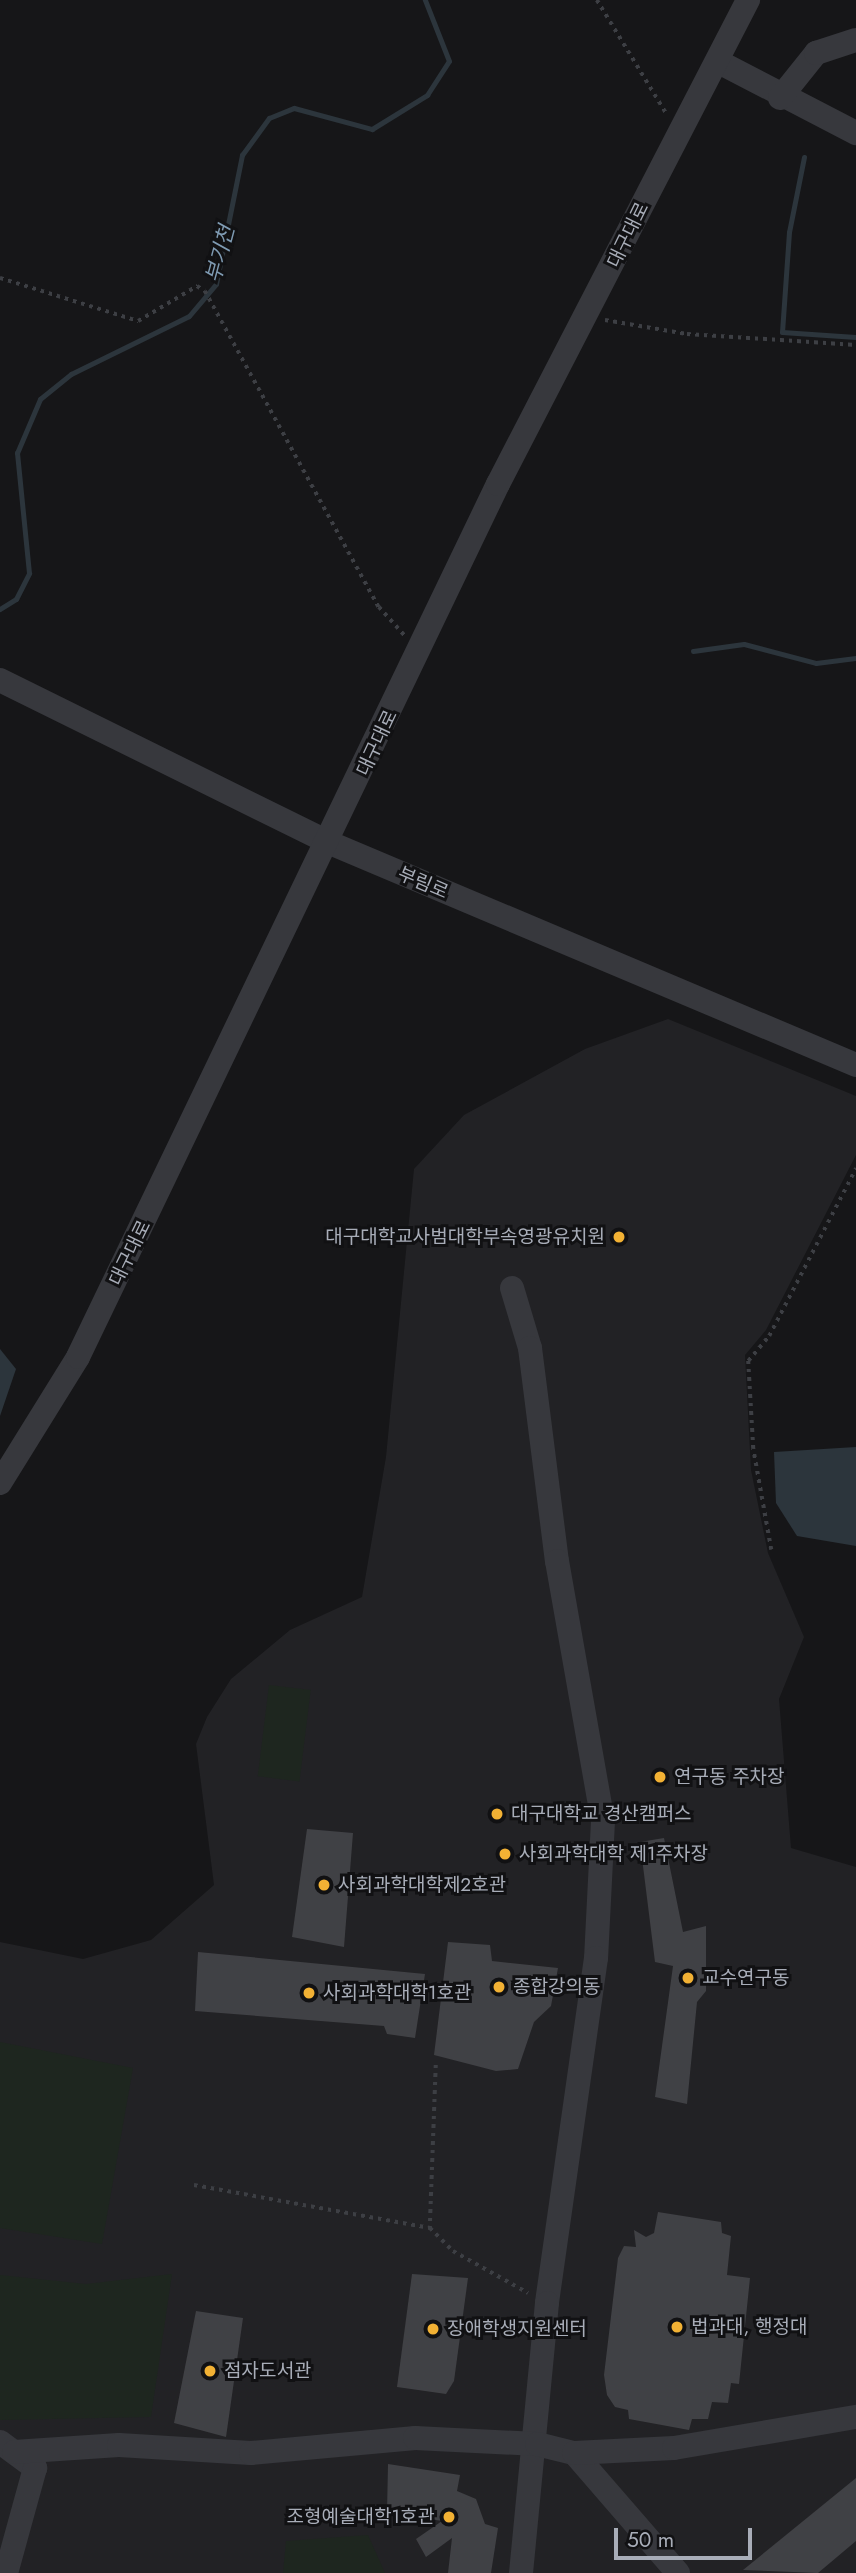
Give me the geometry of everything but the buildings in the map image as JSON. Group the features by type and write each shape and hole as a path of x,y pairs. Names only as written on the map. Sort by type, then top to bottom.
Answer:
{"street":[{"name":"대구대로","path":"0,1483 78,1357 330,843 498,484 589,315 678,133 748,0"},
{"path":"780,98 816,53 856,40"},
{"path":"717,61 780,98 856,133"},
{"name":"부림로","path":"0,680 330,843 856,1065"},
{"path":"512,1288 530,1348 557,1561 603,1821 596,1958 547,2303 537,2444 521,2573"},
{"path":"7,2447 119,2445 251,2452 415,2438 537,2444 574,2452 674,2448 856,2417"},
{"path":"6,2573 35,2468 7,2447"},
{"path":"574,2452 678,2573"}],"path":[{"path":"597,0 678,133"},
{"path":"0,278 138,321 197,286 205,291 224,319 379,607 420,652"},
{"path":"589,315 687,334 856,345"},
{"path":"771,1550 753,1448 748,1361 769,1336 856,1168"},
{"path":"430,2228 436,2065"},
{"path":"194,2185 430,2228 453,2251 547,2303"}],"shaded area":[{"name":"대구대학교 경산캠퍼스","path":"668,1019 856,1096 856,1155 766,1330 745,1355 751,1470 768,1553 804,1637 779,1699 791,1848 856,1867 856,2573 0,2573 0,1942 83,1959 151,1940 214,1885 196,1744 207,1717 231,1679 290,1630 362,1597 386,1457 414,1169 464,1115 585,1049"},
{"path":"0,1349 16,1369 0,1416"},
{"path":"856,1447 856,1546 797,1536 776,1503 774,1452"},
{"path":"269,1685 311,1690 299,1781 258,1776"},
{"path":"0,2042 133,2068 102,2244 0,2228"},
{"path":"172,2274 151,2417 0,2420 0,2275 86,2284"},
{"path":"368,2535 385,2573 283,2573 286,2541"}],"waterway":[{"name":"부기천","path":"0,609 16,599 29,573 17,453 40,399 71,374 189,316 216,284 242,155 269,118 294,108 372,129 427,95 449,61 425,0"},
{"path":"804,157 789,232 782,332 856,337"},
{"path":"693,651 744,644 816,663 856,658"}],"place":[{"name":"대구대학교사범대학부속영광유치원","path":"619,1237"},
{"name":"연구동 주차장","path":"660,1777"},
{"name":"대구대학교 경산캠퍼스","path":"497,1814"},
{"name":"사회과학대학 제1주차장","path":"505,1854"},
{"name":"사회과학대학제2호관","path":"324,1885"},
{"name":"교수연구동","path":"688,1978"},
{"name":"종합강의동","path":"499,1987"},
{"name":"사회과학대학1호관","path":"309,1993"},
{"name":"법과대, 행정대","path":"677,2327"},
{"name":"장애학생지원센터","path":"433,2329"},
{"name":"점자도서관","path":"210,2371"},
{"name":"조형예술대학1호관","path":"449,2517"}]}
